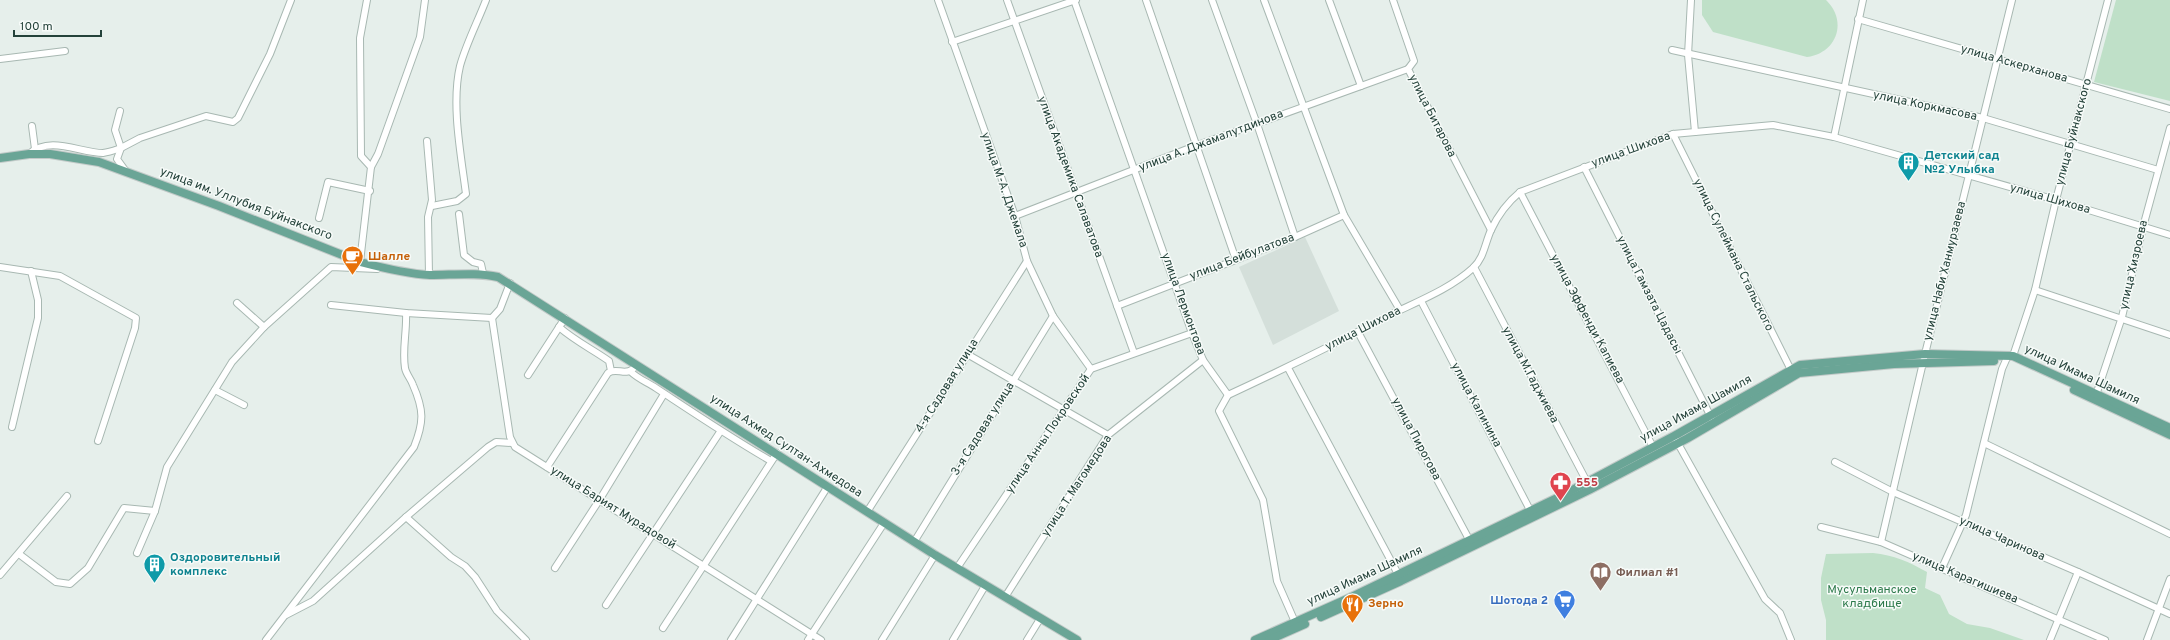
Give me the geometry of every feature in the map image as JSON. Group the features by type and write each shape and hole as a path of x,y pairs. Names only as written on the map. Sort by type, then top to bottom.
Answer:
{"main road":[{"name":"улица им. Уллубия Буйнакского","path":"0,158 32,152 74,157 125,170 360,262 384,269 429,275 484,273"},
{"name":"улица Ахмед Султан-Ахмедова","path":"484,273 498,277 510,283 914,542 984,586 1076,640"},
{"name":"улица Имама Шамиля","path":"1269,640 1349,605 1472,543 1530,510 1587,482 1653,446 1676,440 1714,422 1792,372 1800,365 1924,358 2009,358 2095,397 2170,428"},
{"name":"улица Имама Шамиля","path":"1255,640 1398,574 1472,543 1589,490 1792,372"},
{"name":"улица Имама Шамиля","path":"2095,397 2170,435"}],"street":[{"path":"32,126 32,152 56,146 102,153 111,152 140,138 206,116 233,122 238,118 270,54 291,0"},
{"path":"367,0 360,38 361,156 371,167"},
{"path":"360,262 370,191 371,167 378,154 420,37 425,0"},
{"path":"432,206 457,201 466,194 457,114 457,86 460,65 486,0"},
{"name":"улица М-А. Джемала","path":"938,0 1015,216 1027,261 1053,316 1092,369"},
{"name":"улица Академика Салаватова","path":"1007,0 1134,353"},
{"path":"952,42 1015,22 1075,0"},
{"name":"улица Лермонтова","path":"1075,0 1192,333 1203,360 1228,395"},
{"path":"1146,0 1195,146 1236,260"},
{"path":"1212,0 1257,124 1295,237"},
{"path":"1264,0 1344,215 1400,310"},
{"path":"1329,0 1361,86"},
{"name":"улица Битарова","path":"1393,0 1414,61 1408,69 1491,230"},
{"path":"1691,0 1688,55 1695,132"},
{"path":"1834,137 1863,0"},
{"name":"улица Наби Ханмурзаева","path":"1881,542 1924,358 2012,0"},
{"name":"улица Буйнакского","path":"1942,568 1963,521 2002,369 2009,358 2036,290 2056,200 2108,0"},
{"name":"улица Аскерханова","path":"1858,19 2170,109"},
{"name":"улица Коркмасова","path":"1672,50 1688,55 1983,118 2158,170"},
{"path":"0,59 65,51"},
{"name":"улица А. Джамалутдинова","path":"1015,216 1195,146 1408,69"},
{"path":"120,111 115,130 122,148 117,158 125,170"},
{"name":"улица Шихова","path":"1228,395 1288,368 1400,310 1421,301 1458,280 1474,267 1481,257 1491,230 1507,203 1520,192 1673,134 1772,125 1834,137 2056,200 2170,235"},
{"name":"улица Хизроева","path":"2095,397 2122,318 2143,227 2170,128"},
{"name":"улица Сулеймана Стальского","path":"1673,134 1792,372"},
{"path":"427,141 432,206 428,217 429,275"},
{"name":"улица Гамзата Цадасы","path":"1584,167 1714,422"},
{"path":"319,218 328,182 370,191"},
{"name":"улица Эффенди Капиева","path":"1520,192 1653,446"},
{"path":"459,214 464,255 473,262 481,264 484,273"},
{"name":"улица Бейбулатова","path":"1117,306 1295,237 1344,215"},
{"name":"4-я Садовая улица","path":"867,512 1027,261"},
{"path":"0,267 60,276 136,318 135,328 98,441"},
{"name":"улица М.Гаджиева","path":"1474,267 1587,482"},
{"path":"137,553 155,512 167,467 232,362 264,327 331,268 384,269"},
{"path":"12,427 38,318 38,300 31,271"},
{"path":"492,318 500,309 510,283"},
{"path":"2036,290 2170,335"},
{"name":"улица Калинина","path":"1421,301 1530,510"},
{"path":"237,302 264,327"},
{"path":"331,305 406,313 492,318"},
{"path":"266,640 414,447 422,427 422,412 413,386 405,370 404,353 406,313"},
{"name":"3-я Садовая улица","path":"914,542 1053,316"},
{"path":"285,616 313,601 406,517 488,447 496,442 512,443 492,318"},
{"path":"528,375 565,318"},
{"path":"547,467 580,414 611,371 609,361 590,348 582,345 560,327"},
{"name":"улица Пирогова","path":"1358,332 1472,543"},
{"name":"улица Анны Покровской","path":"957,568 1092,369 1192,333"},
{"path":"967,354 1108,435"},
{"name":"улица Т. Магомедова","path":"1005,597 1108,435 1203,360"},
{"path":"630,371 637,364"},
{"path":"1288,368 1398,574"},
{"path":"611,371 630,371 640,380 664,394 720,432 770,461"},
{"path":"215,390 244,405"},
{"path":"555,568 600,499 664,394"},
{"path":"1228,395 1219,411 1263,500 1277,581 1295,622"},
{"path":"606,605 720,432"},
{"path":"1676,440 1765,599 1780,613 1790,640"},
{"name":"улица Барият Мурадовой","path":"512,443 515,447 600,499 821,640"},
{"path":"1984,443 2170,534"},
{"path":"663,628 770,461 777,454"},
{"name":"улица Чаринова","path":"1835,462 1893,492 1963,521 2160,608 2170,614"},
{"path":"731,640 828,486"},
{"path":"0,576 68,496"},
{"path":"19,554 56,582 70,584 88,568 124,508 155,512"},
{"path":"406,517 475,577 497,611 526,640"},
{"path":"808,640 884,523"},
{"name":"улица Карагишиева","path":"1821,526 1881,542 2105,640"},
{"path":"882,640 935,555"},
{"path":"2050,640 2078,572"},
{"path":"2147,640 2170,579"},
{"path":"953,640 984,586"},
{"path":"1027,640 1040,619"}],"shaded area":[{"path":"1305,237 1339,311 1273,345 1239,267"}],"green space":[{"path":"1702,0 1826,0 1833,8 1837,17 1838,26 1836,35 1832,43 1826,49 1807,57 1713,32 1702,15"},
{"path":"2116,0 2170,0 2170,101 2094,82"},
{"name":"Мусульманское кладбище","path":"1873,553 1888,555 1914,565 1927,572 1925,588 1940,595 1949,614 1967,624 1990,628 2024,640 1826,640 1826,620 1821,600 1821,578 1826,554"}],"place":[{"name":"Детский сад №2 Улыбка","path":"1909,182"},
{"name":"Шалле","path":"353,276"},
{"name":"555","path":"1560,502"},
{"name":"Оздоровительный комплекс","path":"155,584"},
{"name":"Филиал #1","path":"1601,592"},
{"name":"Шотода 2","path":"1564,620"},
{"name":"Зерно","path":"1352,624"}]}
